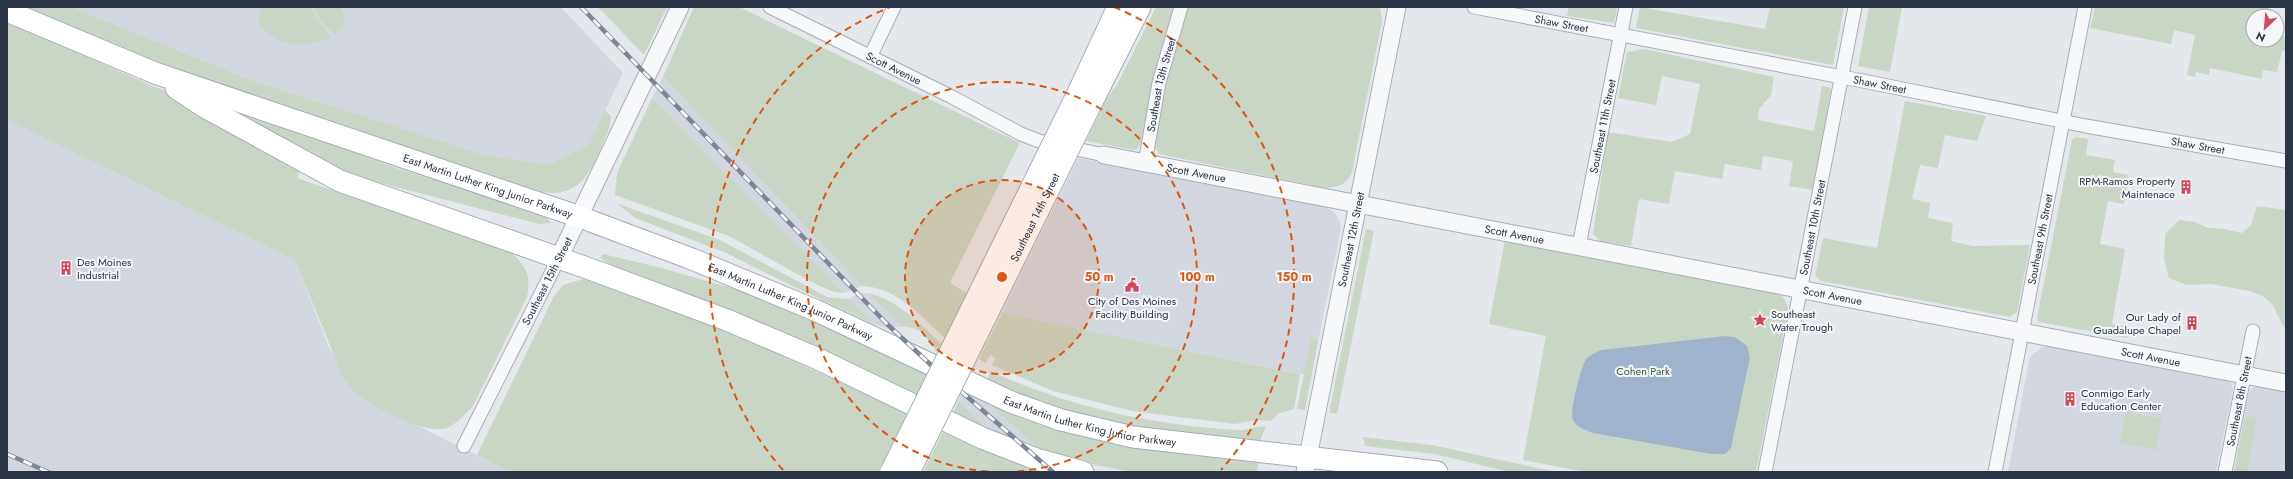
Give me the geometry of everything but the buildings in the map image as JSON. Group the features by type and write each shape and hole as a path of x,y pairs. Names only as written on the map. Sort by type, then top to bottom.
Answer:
{"main road":[{"name":"Southeast 14th Street","path":"909,472 1083,100 1118,7"},
{"name":"Southeast 14th Street","path":"891,472 1083,100 1140,7"},
{"name":"East Martin Luther King Junior Parkway","path":"7,11 155,73 580,217 748,281 1011,402 1061,420 1133,437 1306,465 1437,472"},
{"name":"East Martin Luther King Junior Parkway","path":"155,73 203,106 340,181 645,288 816,358 982,438 1039,460 1083,472"}],"street":[{"name":"Southeast 15th Street","path":"464,446 580,217 680,7"},
{"name":"Scott Avenue","path":"770,7 952,97 1020,134 1039,141 1145,163 2286,383"},
{"path":"870,56 894,7"},
{"name":"Southeast 13th Street","path":"1145,163 1160,83 1181,7"},
{"name":"Southeast 12th Street","path":"1306,465 1397,7"},
{"name":"Shaw Street","path":"1474,7 1841,77 2063,122 2286,160"},
{"name":"Southeast 11th Street","path":"1579,246 1626,7"},
{"name":"Southeast 10th Street","path":"1765,472 1855,7"},
{"name":"Southeast 9th Street","path":"1995,472 2085,7"},
{"name":"Southeast 8th Street","path":"2225,472 2253,331"}],"shaded area":[{"path":"71,7 561,7 623,73 589,144 549,165 484,155 251,80"},
{"path":"663,77 862,286 844,293 652,98"},
{"path":"7,120 295,260 329,348 372,403 511,472 7,471"},
{"path":"1078,158 1324,206 1334,212 1339,219 1341,228 1311,376 1002,313"},
{"path":"861,293 868,293 903,327 887,328 876,325 849,299"},
{"path":"2050,346 2230,382 2233,389 2216,472 2008,472 2030,357 2042,347"},
{"path":"2259,386 2286,391 2286,472 2234,472 2248,394 2252,388"},
{"path":"963,391 992,404 991,407 1040,449 978,426 958,402"}],"green space":[{"path":"22,7 71,7 251,80 484,155 549,165 589,144 605,110 611,116 610,126 594,163 579,183 570,190 557,193 542,192 203,82"},
{"path":"262,7 310,7 317,20 332,37 323,41 302,44 292,44 282,41 265,32 259,24 259,13"},
{"path":"314,7 340,7 344,15 344,22 341,29 335,35 322,22"},
{"path":"598,7 667,7 644,55"},
{"path":"694,7 739,7 1020,143 950,283 969,294 946,339 918,313 898,298 875,288 862,286 663,77"},
{"path":"1156,7 1175,7 1143,140 1137,149 1134,150 1086,141 1106,100 1118,83"},
{"path":"1185,7 1380,7 1382,21 1352,172 1345,183 1334,187 1325,188 1159,154 1154,145 1166,76"},
{"path":"1569,7 1617,7 1614,23 1567,16"},
{"path":"1640,7 1765,29 1770,7 1844,7 1833,65 1636,28"},
{"path":"1869,7 1902,7 1890,72 1858,66"},
{"path":"2095,7 2268,7 2245,8 2245,48 2285,48 2285,37 2286,51 2282,51 2277,72 2263,70 2262,79 2210,68 2209,75 2196,72 2195,77 2187,75 2195,35 2174,30 2171,44 2090,28"},
{"path":"7,22 169,93 302,166 297,178 511,252 524,267 528,277 527,297 473,406 455,424 447,428 438,429 426,428 400,419 365,400 355,392 343,377 295,260 7,120"},
{"path":"1644,49 1774,77 1771,95 1759,109 1758,120 1814,131 1822,86 1831,88 1814,190 1789,186 1793,161 1763,156 1761,170 1725,164 1722,179 1675,171 1669,204 1639,199 1631,246 1600,241 1593,234 1608,132 1672,142 1690,134 1700,84 1662,76 1656,105 1618,98 1627,52"},
{"path":"201,95 393,167 524,208 547,218 551,223 539,224 353,176"},
{"path":"652,98 844,293 834,292 817,285 729,236 615,195 617,173"},
{"path":"1905,101 1986,116 1977,141 1945,135 1938,168 1920,165 1912,199 1930,203 1928,218 1953,223 1951,241 1973,246 2030,245 2017,312 2010,317 1821,281 1815,276 1823,238 1877,248"},
{"path":"2076,137 2088,139 2086,155 2115,160 2113,172 2129,175 2124,204 2108,201 2100,244 2125,249 2112,324 2129,327 2127,338 2039,322 2037,318 2072,140"},
{"path":"618,204 720,240 827,297 849,299 876,325 726,253 635,218"},
{"path":"2257,206 2286,210 2286,328 2283,326 2273,305 2263,296 2249,291 2211,284 2187,285 2169,278 2164,259 2165,234 2179,220 2195,222 2208,228 2224,229 2242,233 2251,225"},
{"path":"1366,229 1374,231 1337,414 1330,413 1330,408"},
{"name":"Cohen Park","path":"1505,240 1774,293 1782,297 1786,302 1788,311 1756,472 1586,472 1523,460 1546,336 1489,324"},
{"path":"603,254 658,267 752,294 853,337 929,374 918,397 680,291 607,263 600,258"},
{"path":"583,279 618,289 734,335 909,415 881,472 511,472 477,455 554,296 563,285"},
{"path":"868,293 900,307 909,314 944,346 939,355 925,335 916,329 903,327"},
{"path":"1002,313 1300,374 1294,409 1280,413 1270,421 1256,420 1235,424 1132,411 1053,391 992,365 996,358 990,355 986,363 979,359"},
{"path":"1311,338 1318,341 1305,410 1297,409"},
{"path":"990,371 1050,395 1141,419 1204,428 1236,430 1266,426 1260,441 1164,431 1125,425 1091,418 1046,404 988,379"},
{"path":"958,402 980,422 978,426 953,413"},
{"path":"992,404 1065,431 1111,443 1174,453 1259,462 1257,472 1127,471 1085,463 1040,449 991,407"},
{"path":"2126,412 2162,419 2156,450 2120,443"},
{"path":"2248,416 2257,418 2247,472 2234,472 2244,421"},
{"path":"943,432 1024,466 1032,472 923,472"},
{"path":"1363,437 1432,445 1556,472 1510,472 1434,454 1365,446"}],"water":[{"path":"1725,336 1735,337 1747,346 1750,357 1731,448 1725,454 1711,454 1593,433 1579,427 1573,420 1572,415 1574,399 1579,380 1586,359 1591,355 1602,350"}],"railway":[{"path":"581,7 886,323 931,365 1053,472"},
{"path":"7,454 48,472"}],"place":[{"name":"RPM-Ramos Property Maintenace","path":"2186,187"},
{"name":"Des Moines Industrial","path":"66,268"},
{"name":"City of Des Moines Facility Building","path":"1132,285"},
{"name":"Southeast Water Trough","path":"1760,320"},
{"name":"Our Lady of Guadalupe Chapel","path":"2192,323"},
{"name":"Conmigo Early Education Center","path":"2070,399"}]}
